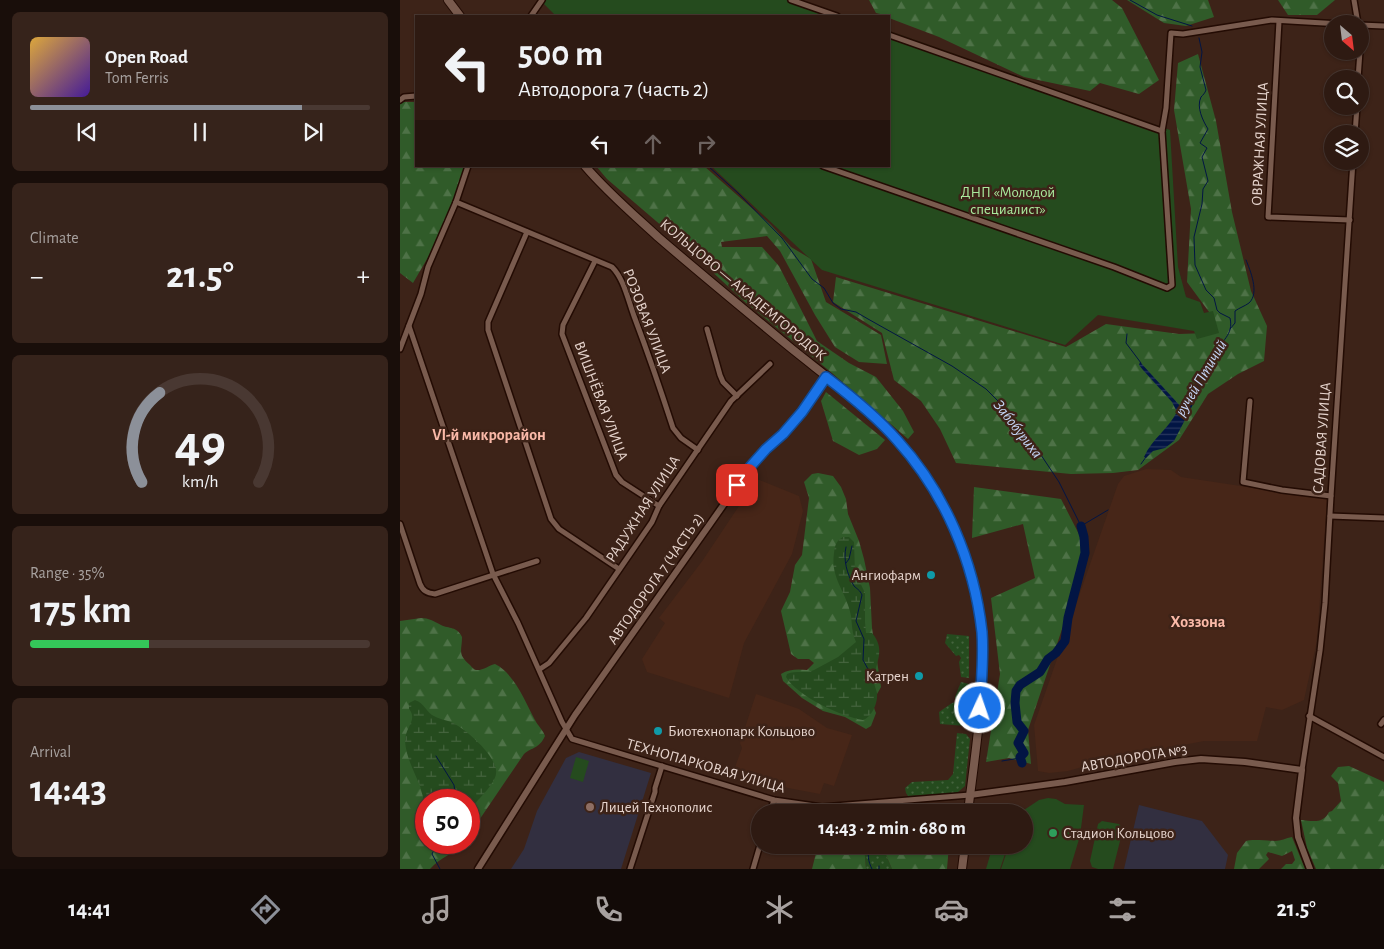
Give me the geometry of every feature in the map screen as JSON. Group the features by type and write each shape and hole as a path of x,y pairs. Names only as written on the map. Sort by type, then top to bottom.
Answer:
{"main road":[{"path":"448,0 459,15"},
{"name":"КОЛЬЦОВО — АКАДЕМГОРОДОК","path":"586,167 636,217 693,268 871,414 897,440 944,506 953,524 965,558 976,597 982,633 980,708 969,804"},
{"path":"962,869 964,854"}],"street":[{"path":"532,15 542,0"},
{"path":"791,0 833,15"},
{"path":"1354,0 1357,15"},
{"path":"826,167 1114,267 1167,288 1172,284 1162,131 1166,108 1171,33 1183,34 1272,20 1324,23"},
{"name":"ОВРАЖНАЯ УЛИЦА","path":"1279,21 1268,217 1350,220"},
{"path":"1369,25 1384,26"},
{"path":"890,35 1162,131"},
{"path":"400,100 404,97 415,96"},
{"path":"400,349 421,294 428,267 456,202 468,167"},
{"name":"САДОВАЯ УЛИЦА","path":"1302,770 1320,651 1324,611 1353,170"},
{"name":"РОЗОВАЯ УЛИЦА","path":"456,202 612,267 618,275 673,428 681,438 698,450"},
{"path":"527,232 488,322 488,330 551,519 559,529 619,569"},
{"name":"ВИШНЁВАЯ УЛИЦА","path":"595,261 563,325 562,334 616,475 622,482 659,506"},
{"name":"ТЕХНОПАРКОВАЯ УЛИЦА","path":"410,326 493,574 572,739 774,800 822,807 970,795"},
{"path":"707,329 723,382 737,396"},
{"name":"РАДУЖНАЯ УЛИЦА","path":"540,669 549,663 568,642 586,618 652,522 659,506 731,401 770,364"},
{"name":"АВТОДОРОГА 7 (ЧАСТЬ 2)","path":"478,869 566,729 750,467 796,419 826,377"},
{"path":"1250,401 1243,482 1282,490 1331,496"},
{"path":"1330,516 1384,518"},
{"path":"400,524 420,584 425,592 435,594 537,561"},
{"path":"1309,716 1384,757"},
{"name":"АВТОДОРОГА №3","path":"970,795 1065,782 1201,759 1245,762 1302,770"},
{"path":"630,869 662,766"},
{"path":"1302,770 1296,818 1298,837 1310,869"},
{"path":"773,804 774,800"},
{"path":"753,869 757,854"}],"shaded area":[{"path":"1146,469 1171,470 1181,477 1327,499 1316,645 1304,700 1282,710 1266,707 1257,741 1204,741 1107,760 1068,771 1049,773 1038,771 1034,725 1118,484 1124,476"},
{"path":"757,479 799,496 803,511 792,554 744,643 729,698 647,672 642,659 665,623 659,618 703,560"},
{"path":"756,694 799,709 827,728 852,735 834,786 824,783 820,794 788,788 734,770 742,748 740,743"},
{"name":"Лицей Технополис","path":"579,752 651,773 621,869 511,869 524,849 537,811 566,758"},
{"path":"1139,805 1202,821 1228,855 1225,869 1124,869"}],"green space":[{"path":"544,0 800,0 843,15 555,15 543,3"},
{"path":"869,0 1112,0 1122,8 1159,80 1139,94 1100,83 1090,91 1024,77 939,37 890,18 890,15 876,13"},
{"path":"1127,0 1208,0 1214,17 1186,26 1164,23"},
{"path":"1278,0 1335,0 1317,15 1288,15"},
{"name":"ДНП «Молодой специалист»","path":"890,31 1170,130 1178,267 1186,297 1200,302 1204,313 1213,311 1219,333 1197,339 1194,331 1098,315 1065,345 822,270 712,167 890,167"},
{"path":"1198,54 1216,121 1232,212 1251,291 1267,326 1264,361 1238,374 1208,394 1179,440 1138,470 1113,473 1071,474 956,463 940,429 921,401 894,380 882,333 833,302 836,277 1066,347 1106,324 1179,334 1208,333 1212,316 1187,282 1191,209 1174,110 1178,63"},
{"path":"402,102 415,102 415,167 468,167 461,178 441,235 413,283 400,273 400,104"},
{"path":"597,167 705,167 771,225 791,247 811,259 826,302 881,335 887,364 859,362 835,347 780,251 767,236 721,242 722,247 762,247 779,266 817,341 849,363 876,377 903,411 914,432 908,439 832,373 745,302 670,233 607,179"},
{"path":"826,392 885,440 877,449 859,455 833,441 821,401"},
{"path":"818,473 833,476 841,487 846,499 848,514 859,541 870,588 872,628 881,687 872,703 876,713 871,726 866,729 845,717 823,711 802,698 783,681 781,674 787,671 807,670 814,663 809,659 798,659 791,654 781,611 790,592 795,565 802,555 809,498 804,482 812,474"},
{"path":"974,487 1061,499 1088,552 1028,730 1031,764 1009,758 986,762 1000,674 991,598 1035,578 1023,524 972,538"},
{"path":"843,537 849,537 854,542 855,572 865,593 866,633 872,633 879,645 879,656 874,680 877,701 872,713 863,720 844,715 810,698 786,677 790,673 814,670 838,657 856,642 849,607 834,570 833,562 837,542"},
{"path":"421,618 429,619 458,631 462,637 461,649 463,658 474,670 481,670 495,664 502,668 514,681 545,736 538,746 524,754 480,819 480,789 415,789 415,854 449,854 430,869 400,869 400,621"},
{"path":"947,634 969,636 969,678 961,677 959,662 961,658 959,655 956,656 945,643"},
{"path":"961,682 969,684 965,726 940,724 939,712 956,702 955,697"},
{"path":"415,700 421,703 432,715 453,723 481,745 493,760 496,768 495,778 480,798 480,789 421,789 409,758 405,741 412,720 409,703"},
{"path":"957,733 966,734 970,739 965,786 957,793 908,796 905,788 912,782 948,780 953,774"},
{"path":"576,757 589,761 583,782 570,778"},
{"path":"1349,766 1384,782 1384,869 1316,869 1307,848 1301,820 1321,820 1341,801 1338,783 1331,776 1338,767"},
{"name":"Стадион Кольцово","path":"1048,798 1056,799 1065,804 1084,805 1080,836 1070,869 1001,869 1006,854 1033,854 1033,804"},
{"path":"1102,821 1119,824 1123,829 1113,869 1092,867 1090,861 1098,824"},
{"path":"1292,837 1305,869 1281,869 1286,864 1292,864 1295,860 1292,851 1282,856 1268,852 1266,855 1269,859 1259,869 1234,869 1237,853 1246,841 1277,841"},
{"path":"816,854 865,854 866,869 812,869"},
{"path":"865,854 886,854 892,869 866,869"},
{"path":"886,854 948,854 947,869 892,869"},
{"path":"990,854 1005,854 1000,869 986,869"}],"water":[{"path":"1140,362 1182,408 1186,405 1188,392 1193,385 1196,383 1201,389 1174,441 1165,448 1153,451 1146,458 1144,457 1151,445 1177,412 1172,402 1139,365"}],"waterway":[{"path":"1130,0 1157,15 1192,26"},
{"name":"ручей Птичий","path":"1199,38 1202,52 1200,67 1206,90 1201,97 1199,105 1202,118 1208,129 1200,143 1207,148 1202,157 1208,181 1203,189 1202,204 1194,237 1195,265 1206,290 1214,298 1217,310 1230,318 1231,324 1229,333 1214,354 1212,366 1203,376 1199,386"},
{"name":"Забобуриха","path":"709,167 738,193 782,238 812,279 824,288 833,303 841,309 856,312 952,366 986,389 1004,407 1039,452 1059,482 1081,526 1108,510"},
{"path":"1230,329 1235,323 1235,311 1249,303 1254,293 1253,282 1246,260"},
{"path":"1127,334 1126,343 1141,363"},
{"name":"ручей Птичий","path":"1141,464 1146,457"},
{"name":"Забобуриха","path":"1022,763 1020,757 1024,753 1018,743 1024,731 1017,722 1016,691 1020,685 1040,672 1048,659 1056,653 1065,641 1068,618 1085,553 1081,526"},
{"path":"846,563 852,546"},
{"path":"846,547 845,562 849,577 862,595 856,621 864,639 863,660 874,680"},
{"name":"Забобуриха","path":"436,756 455,789"},
{"path":"1002,761 1020,758"},
{"name":"Забобуриха","path":"432,854 440,869"},
{"path":"868,854 872,869"}],"place":[{"name":"Ангиофарм","path":"931,575"},
{"name":"Катрен","path":"919,676"},
{"name":"Биотехнопарк Кольцово","path":"658,731"},
{"name":"Лицей Технополис","path":"590,807"},
{"name":"Стадион Кольцово","path":"1053,833"}],"district":[{"name":"VI-й микрорайон","path":"489,435"},
{"name":"Хоззона","path":"1198,622"}],"route":[{"path":"737,485 766,449 783,434 802,412 826,377 871,414 897,440 917,465 944,506 953,524 976,597 982,633 980,708"}]}
